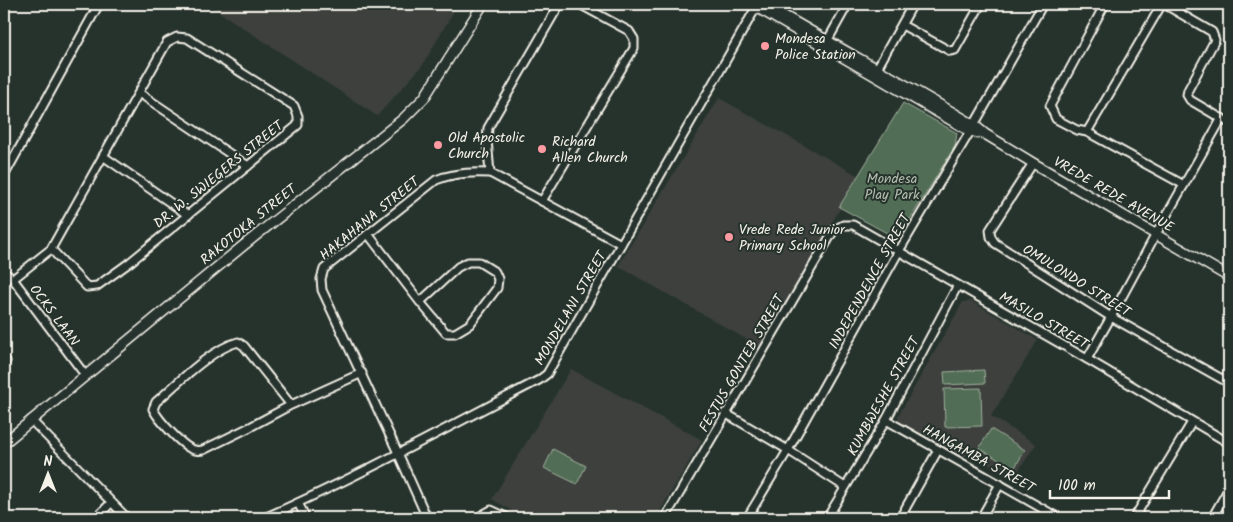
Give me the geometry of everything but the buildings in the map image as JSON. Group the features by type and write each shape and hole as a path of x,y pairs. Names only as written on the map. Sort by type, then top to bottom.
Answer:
{"street":[{"path":"4,176 99,4"},
{"name":"RAKOTOKA STREET","path":"4,443 244,245 404,120 424,98 483,4"},
{"path":"490,174 487,140 488,128 558,7 562,4"},
{"path":"542,201 634,48 634,39 629,31 579,4"},
{"path":"826,44 848,4"},
{"path":"875,71 913,4"},
{"path":"902,25 950,51 955,50 981,4"},
{"name":"INDEPENDENCE STREET","path":"747,518 788,450 899,251 1043,4"},
{"path":"1105,4 1050,106 1056,119 1077,130 1088,132 1184,185"},
{"path":"1088,132 1163,4 1215,35 1215,40 1187,95 1190,100 1229,123"},
{"name":"VREDE REDE AVENUE","path":"757,5 985,134 1229,277"},
{"name":"MONDELANI STREET","path":"264,518 298,503 539,380 547,374 757,5"},
{"name":"DR. W. SWIEGERS STREET","path":"13,279 51,249 167,42 177,37 187,38 294,106 298,116 298,126 129,263 97,286 87,287 51,249"},
{"path":"138,93 248,166"},
{"path":"1087,359 1222,118"},
{"path":"103,156 188,215"},
{"name":"OMULONDO STREET","path":"1033,163 990,230 990,237 995,243 1111,317 1229,383"},
{"name":"HAKAHANA STREET","path":"427,518 322,290 321,279 324,269 436,180 444,176 460,174 490,174 621,244"},
{"name":"MASILO STREET","path":"843,225 853,226 899,251 1229,443"},
{"name":"FESTUS GONTEB STREET","path":"665,518 834,230 843,225"},
{"path":"368,234 420,302 446,333 455,333 470,324 497,288 498,279 495,272 479,262 468,262 458,267 420,302"},
{"name":"OCKS LAAN","path":"4,272 13,279 85,375"},
{"name":"KUMBWESHE STREET","path":"827,518 886,420 958,285"},
{"path":"291,405 244,346 238,342 229,344 196,368 156,402 154,409 157,416 187,447 203,450 291,405 362,374"},
{"path":"725,413 788,450 845,487"},
{"path":"31,420 127,518"},
{"name":"HANGAMBA STREET","path":"886,420 1058,518"},
{"path":"1134,518 1192,422"},
{"path":"900,518 938,450"},
{"path":"981,518 1000,484"},
{"path":"1212,518 1229,488"},
{"path":"96,518 111,503"},
{"path":"298,503 306,518"},
{"path":"480,518 491,510 508,518"}],"shaded area":[{"path":"207,4 458,4 422,66 377,116"},
{"name":"Vrede Rede Junior Primary School","path":"719,98 859,176 760,347 618,266"},
{"path":"971,301 1038,340 991,416 1036,444 1013,479 969,451 963,460 900,425 898,416 963,302"},
{"path":"571,369 702,440 656,518 524,518 492,499"}],"green space":[{"name":"Mondesa Play Park","path":"903,103 957,133 955,146 904,229 896,238 839,207"},
{"path":"984,370 985,383 945,385 944,372"},
{"path":"981,388 982,426 945,427 944,389"},
{"path":"991,429 1025,450 1014,469 979,448"},
{"path":"553,449 586,466 577,484 544,468"}],"place":[{"name":"Mondesa Police Station","path":"765,46"},
{"name":"Old Apostolic Church","path":"438,145"},
{"name":"Richard Allen Church","path":"542,149"},
{"name":"Vrede Rede Junior Primary School","path":"729,237"}]}
